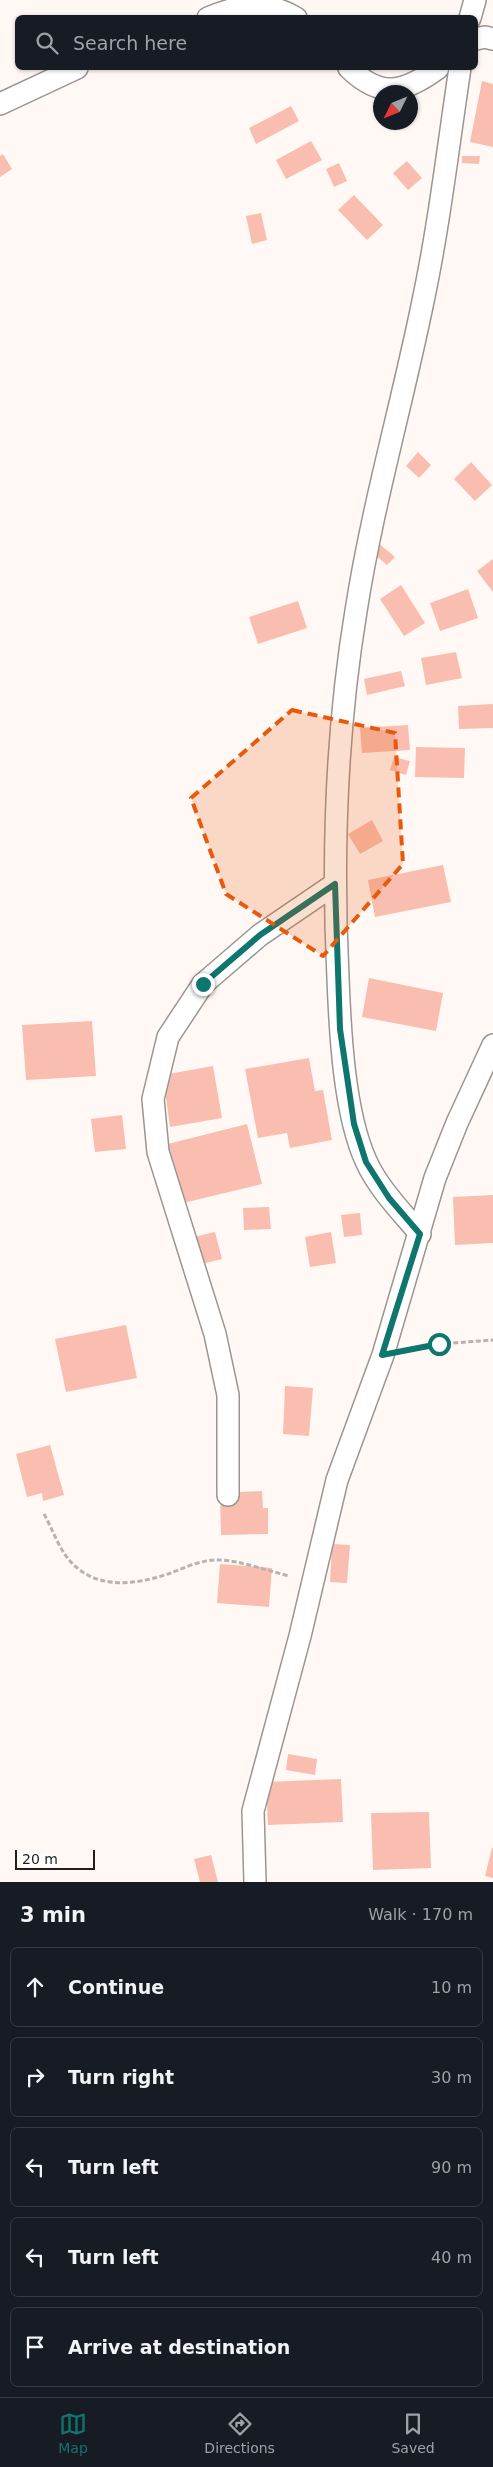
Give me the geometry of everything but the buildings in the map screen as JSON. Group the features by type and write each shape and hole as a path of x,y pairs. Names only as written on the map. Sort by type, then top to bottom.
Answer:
{"street":[{"path":"471,15 475,0"},
{"path":"215,15 241,4 269,3 292,15"},
{"path":"478,39 493,39"},
{"path":"0,104 73,70"},
{"path":"350,70 368,84 389,90 402,89 418,83 435,70"},
{"path":"420,1234 389,1198 366,1162 354,1124 340,1029 335,884 337,791 355,613 376,502 423,304 460,70"},
{"path":"228,1495 228,1395 215,1334 158,1152 153,1100 168,1037 203,984 260,935 335,884"},
{"path":"255,1882 253,1811 337,1480 382,1355 420,1234 435,1178 457,1123 493,1045"}],"path":[{"path":"382,1355 439,1344 493,1340"},
{"path":"44,1514 69,1560 86,1575 110,1583 126,1584 153,1579 203,1562 220,1560 312,1582"}],"highlighted area":[{"path":"292,710 395,733 403,864 323,956 226,894 191,798"}],"route":[{"path":"203,984 226,962 260,935 335,884 340,1029 354,1124 366,1162 389,1198 420,1234 382,1355 439,1344"}]}
